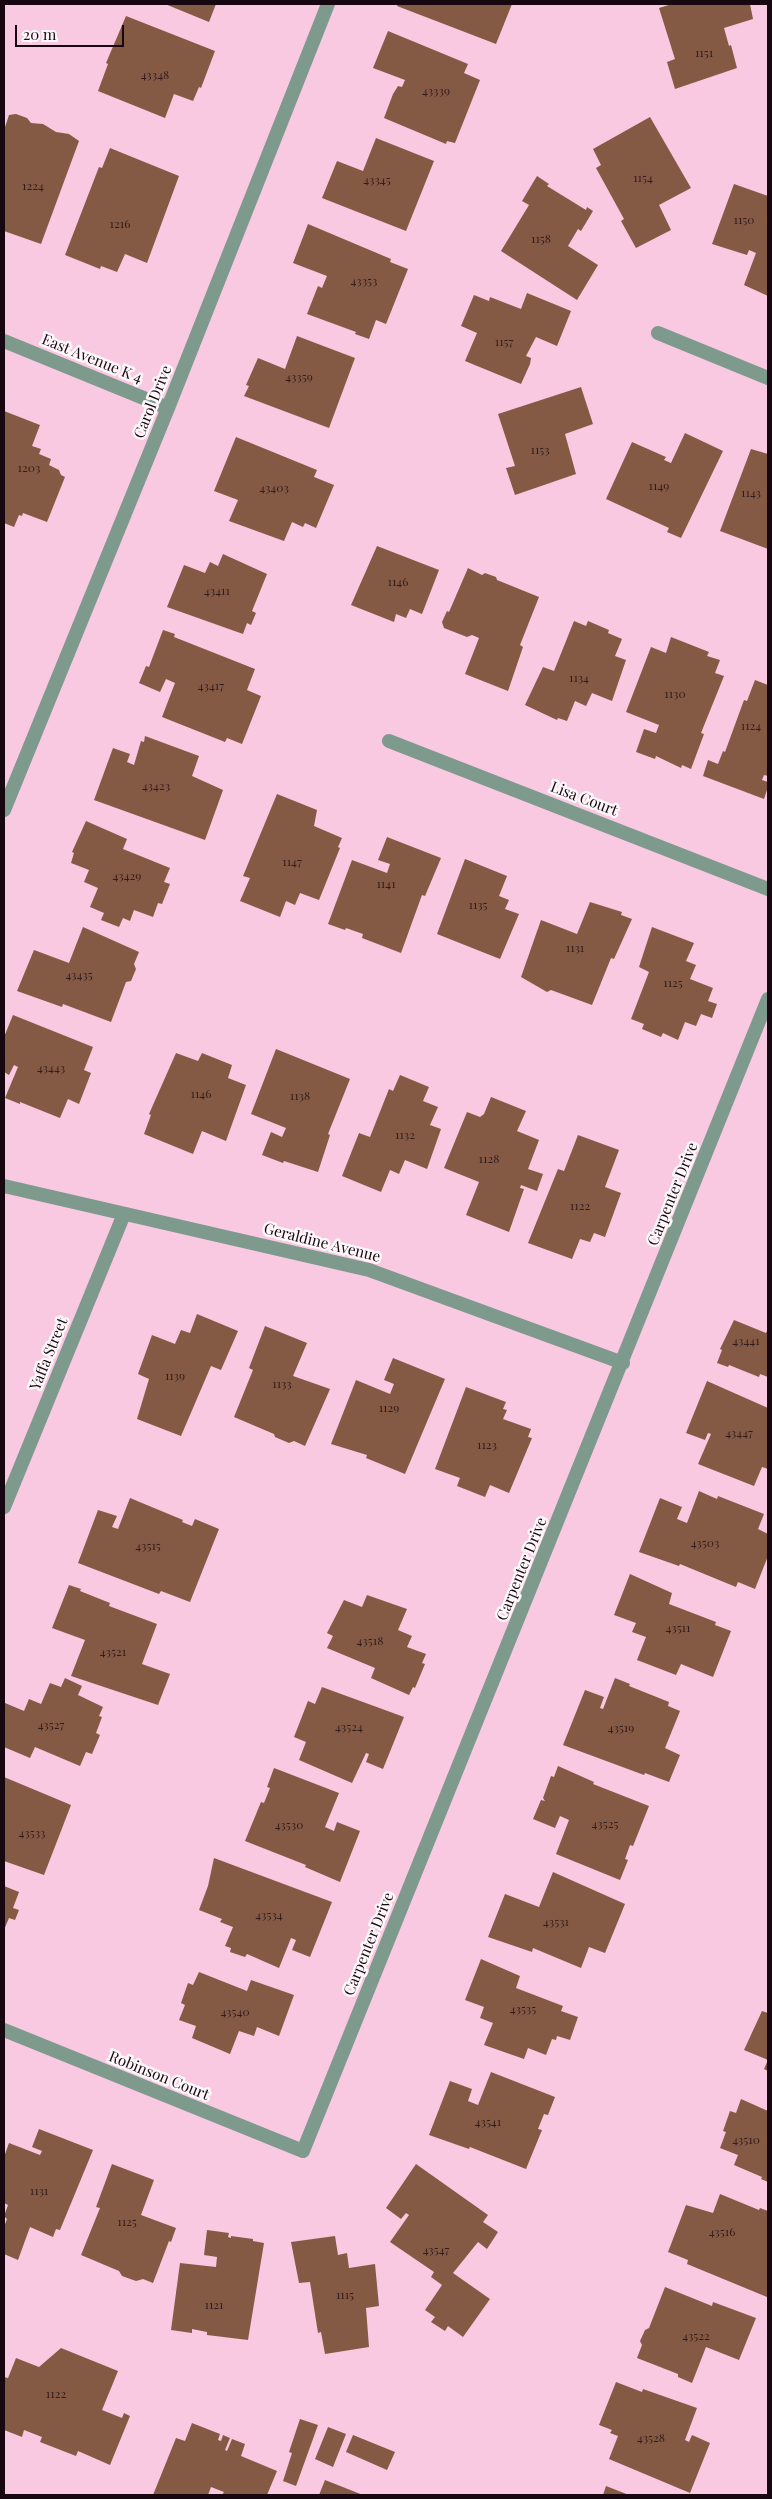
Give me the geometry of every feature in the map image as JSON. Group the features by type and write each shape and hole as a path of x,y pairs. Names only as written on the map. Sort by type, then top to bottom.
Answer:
{"street":[{"name":"Carol Drive","path":"4,810 168,408 328,4"},
{"path":"658,333 768,378"},
{"name":"East Avenue K 4","path":"4,341 168,408"},
{"name":"Lisa Court","path":"389,741 768,888"},
{"name":"Carpenter Drive","path":"303,2151 623,1363 768,999"},
{"name":"Geraldine Avenue","path":"4,1186 369,1270 623,1363"},
{"name":"Yaffa Street","path":"4,1507 124,1214"},
{"name":"Robinson Court","path":"4,2030 303,2151"}],"building":[{"path":"165,4 216,4 209,22"},
{"path":"398,4 512,4 496,44 397,6"},
{"path":"672,4 750,4 753,19 724,28 737,68 675,89 667,62 675,59 659,8"},
{"path":"126,16 215,51 201,88 199,87 193,101 174,94 165,118 98,91 108,64 106,63"},
{"path":"388,31 468,64 464,73 480,80 455,143 447,141 446,144 384,118 393,94 398,86 402,87 405,80 373,68"},
{"path":"16,114 27,118 31,123 43,124 56,132 69,134 79,141 41,244 4,231 4,130 9,115"},
{"path":"650,117 691,188 659,205 671,230 636,248 621,221 624,219 596,168 601,165 593,149"},
{"path":"376,138 434,161 406,231 322,198 337,161 363,171"},
{"path":"110,148 179,176 147,263 125,254 117,272 101,266 100,269 65,255 99,167 102,168"},
{"path":"537,176 549,184 547,186 586,210 587,207 593,211 581,231 578,229 568,246 598,265 577,300 501,251 529,205 522,201"},
{"path":"734,184 768,196 768,296 744,285 756,253 749,250 747,255 712,244"},
{"path":"308,224 391,259 390,262 408,269 386,324 376,320 369,339 355,334 356,332 307,314 318,286 322,288 327,276 293,263"},
{"path":"527,293 571,311 557,346 536,337 526,356 531,358 530,364 521,384 465,361 477,333 461,326 474,295 489,301 490,297 521,309"},
{"path":"297,336 355,358 329,428 244,396 249,386 246,385 258,358 285,369"},
{"path":"581,387 593,424 565,434 576,474 515,495 506,468 515,466 498,414"},
{"path":"4,411 40,425 32,446 41,449 39,454 51,459 49,465 59,470 61,475 65,477 47,522 23,513 22,516 19,515 14,527 4,523"},
{"path":"685,433 723,451 681,538 667,532 669,528 606,499 632,442 666,457 664,460 671,463"},
{"path":"236,437 317,470 314,477 334,485 316,528 305,523 303,527 292,522 284,541 229,521 238,500 214,491"},
{"path":"751,449 768,454 768,549 720,531"},
{"path":"377,546 439,570 422,614 410,609 406,618 396,614 394,622 351,605"},
{"path":"223,554 267,574 252,611 256,613 251,625 247,623 243,634 167,607 184,565 205,573 210,562 218,566"},
{"path":"468,568 482,575 485,573 496,577 497,580 539,597 520,645 523,647 508,691 465,674 479,638 472,635 467,637 444,628 442,622 447,611 449,612"},
{"path":"574,621 586,626 588,621 609,630 608,633 622,639 615,656 626,660 612,701 592,693 586,706 575,701 567,721 558,718 557,720 525,705 543,667 554,671"},
{"path":"163,630 175,634 174,637 255,669 247,690 261,696 242,744 227,738 225,742 162,717 175,683 166,679 160,692 139,683 146,666 149,667"},
{"path":"671,637 709,652 707,656 720,660 715,673 724,676 701,733 704,734 691,769 682,765 681,768 656,756 655,759 636,752 644,729 656,733 659,725 626,712 651,647 666,653"},
{"path":"755,680 768,685 768,776 764,775 762,780 768,782 768,787 764,799 703,776 708,760 718,764 723,751 725,752 744,700 747,701"},
{"path":"145,736 199,756 192,776 223,790 205,840 94,800 113,748 130,754 127,762 134,765 141,741 144,742"},
{"path":"277,794 317,810 314,826 342,838 338,847 340,848 319,900 300,893 295,905 286,901 280,917 240,901 250,878 243,876"},
{"path":"86,821 127,839 123,849 170,868 164,882 170,884 162,904 158,903 153,917 134,910 130,921 123,918 119,927 101,920 104,913 90,907 98,888 84,882 89,870 71,863 74,853 72,852"},
{"path":"387,837 441,858 425,896 422,895 401,953 362,938 363,934 328,924 352,860 387,873 390,864 378,860"},
{"path":"465,859 507,876 499,896 509,900 505,909 519,914 500,959 437,934"},
{"path":"590,902 622,912 621,915 632,919 614,959 611,958 592,1005 551,990 547,992 521,977 541,920 577,934"},
{"path":"83,927 139,952 134,964 136,969 131,981 126,982 111,1022 63,1004 62,1007 17,991 34,950 69,963"},
{"path":"652,927 694,943 686,961 696,965 690,979 713,988 708,1001 717,1004 712,1018 701,1014 696,1026 685,1022 678,1040 663,1033 661,1037 642,1029 644,1024 631,1019 649,972 639,967"},
{"path":"13,1015 93,1047 84,1070 91,1073 79,1104 68,1099 60,1118 5,1098 18,1067 14,1065 9,1075 4,1072 4,1037"},
{"path":"276,1049 350,1079 328,1134 330,1135 318,1172 284,1161 283,1163 262,1155 271,1132 282,1137 286,1128 251,1114"},
{"path":"176,1053 198,1061 202,1053 232,1065 228,1078 246,1085 226,1141 202,1131 193,1154 144,1134 151,1115 149,1114"},
{"path":"400,1075 429,1087 423,1101 438,1107 430,1125 441,1129 427,1169 405,1160 399,1174 390,1170 381,1192 342,1176 359,1133 370,1137 389,1089 393,1091"},
{"path":"491,1097 526,1111 517,1131 539,1140 528,1169 543,1174 537,1191 521,1185 520,1188 524,1189 509,1232 466,1215 479,1182 444,1168 467,1112 480,1117 484,1114"},
{"path":"578,1135 619,1150 605,1187 621,1193 605,1237 594,1233 590,1242 580,1239 572,1259 528,1243 558,1169 564,1171"},
{"path":"197,1314 238,1331 221,1370 211,1366 181,1436 137,1419 149,1379 138,1374 152,1335 175,1344 181,1330 190,1333"},
{"path":"734,1320 766,1333 768,1329 768,1377 760,1374 759,1377 729,1365 728,1367 717,1363 722,1350 720,1349"},
{"path":"265,1326 307,1343 293,1376 330,1389 305,1446 294,1441 289,1443 275,1437 274,1434 234,1417 253,1370 249,1368"},
{"path":"393,1358 445,1379 405,1474 366,1458 367,1455 331,1444 356,1380 390,1394 394,1384 384,1380"},
{"path":"707,1381 768,1408 768,1469 762,1467 754,1486 698,1464 711,1434 708,1433 705,1440 686,1433"},
{"path":"466,1387 506,1402 503,1409 507,1410 503,1419 531,1429 528,1437 532,1438 509,1493 490,1485 485,1497 457,1486 460,1478 435,1469"},
{"path":"699,1491 717,1499 718,1496 764,1514 758,1529 768,1534 768,1556 755,1589 738,1582 736,1587 680,1564 679,1566 639,1552 660,1498 682,1507 677,1519 687,1523"},
{"path":"130,1498 183,1520 182,1522 192,1526 195,1519 219,1529 190,1602 161,1591 159,1594 78,1563 98,1510 117,1516 112,1527 118,1529"},
{"path":"630,1574 672,1593 669,1604 716,1622 715,1625 731,1631 713,1677 681,1664 676,1675 637,1660 646,1637 632,1632 636,1623 614,1615"},
{"path":"69,1585 110,1603 109,1606 157,1624 142,1664 170,1674 158,1705 71,1676 85,1640 52,1628"},
{"path":"367,1595 407,1609 398,1630 412,1636 407,1647 426,1654 422,1663 425,1664 415,1688 413,1687 409,1695 371,1678 375,1668 327,1648 333,1636 327,1633 344,1600 362,1607"},
{"path":"65,1678 82,1686 78,1695 103,1707 99,1716 102,1717 96,1733 100,1735 92,1754 86,1752 80,1766 35,1747 30,1758 4,1747 5,1703 24,1711 29,1699 41,1704 50,1683 61,1687"},
{"path":"615,1678 630,1684 629,1686 669,1702 668,1706 680,1711 665,1748 680,1755 669,1782 645,1773 644,1775 563,1745 585,1690 604,1697 600,1708 603,1709"},
{"path":"322,1687 404,1717 383,1769 366,1762 369,1754 366,1753 352,1783 299,1760 306,1742 294,1737 308,1701 315,1704"},
{"path":"558,1766 594,1782 593,1784 649,1806 633,1846 630,1845 625,1859 628,1860 620,1880 556,1854 569,1820 560,1816 555,1828 533,1819 541,1800 545,1801 543,1798 551,1776 554,1777"},
{"path":"274,1768 339,1793 325,1827 334,1831 337,1822 360,1831 340,1882 305,1867 306,1865 245,1841 261,1802 264,1803 270,1788 267,1787"},
{"path":"4,1777 71,1805 44,1875 4,1861"},
{"path":"214,1858 332,1902 310,1957 292,1950 296,1940 291,1938 279,1968 247,1954 245,1957 230,1952 231,1948 225,1946 233,1927 220,1922 222,1919 199,1910 208,1886"},
{"path":"553,1872 625,1904 605,1953 589,1947 581,1968 533,1948 532,1952 488,1937 505,1894 539,1907"},
{"path":"4,1886 19,1892 13,1908 19,1910 15,1920 9,1918 4,1930"},
{"path":"481,1959 520,1976 516,1988 563,2006 561,2011 578,2017 570,2040 557,2036 556,2040 552,2039 546,2055 528,2048 524,2059 484,2045 493,2023 480,2018 484,2007 465,2000"},
{"path":"199,1972 247,1991 251,1980 294,1995 279,2036 257,2027 254,2036 239,2031 230,2054 192,2038 196,2026 179,2020 185,2005 181,2003 188,1983 193,1985"},
{"path":"762,2011 768,2013 768,2060 744,2050"},
{"path":"768,2060 768,2071 764,2069"},
{"path":"491,2072 555,2097 548,2115 544,2114 538,2129 542,2130 526,2169 470,2147 469,2149 429,2135 450,2081 472,2089 468,2101 478,2105"},
{"path":"741,2099 768,2111 768,2182 761,2179 762,2177 734,2165 738,2155 720,2148 726,2132 723,2131 730,2111 736,2113"},
{"path":"39,2129 93,2150 60,2230 56,2229 53,2237 30,2227 18,2260 4,2254 4,2227 7,2219 4,2216 8,2205 4,2203 4,2157 9,2143 40,2155 42,2151 32,2147"},
{"path":"112,2164 154,2180 141,2215 176,2228 153,2283 143,2279 136,2281 122,2276 119,2271 81,2255 100,2208 96,2207"},
{"path":"416,2164 488,2215 483,2222 498,2232 487,2249 478,2242 453,2273 490,2299 463,2337 448,2326 445,2331 431,2322 435,2317 425,2310 442,2285 431,2277 434,2272 390,2242 409,2215 406,2213 401,2219 386,2208"},
{"path":"720,2194 759,2210 760,2208 768,2211 767,2297 687,2264 688,2260 668,2252 686,2205 713,2213"},
{"path":"207,2230 229,2233 228,2237 231,2238 231,2236 253,2239 253,2241 264,2243 248,2340 207,2335 207,2332 192,2329 192,2333 171,2330 180,2263 216,2267 217,2257 204,2255"},
{"path":"335,2236 338,2255 347,2253 349,2268 375,2264 379,2306 366,2308 369,2347 325,2354 321,2332 318,2333 310,2282 299,2283 291,2242"},
{"path":"665,2287 712,2306 713,2302 756,2318 739,2360 706,2347 692,2383 678,2377 678,2374 637,2358 642,2345 640,2341 645,2330 649,2328"},
{"path":"61,2348 118,2371 102,2410 122,2418 124,2413 130,2416 110,2465 78,2451 76,2456 40,2442 42,2437 24,2430 22,2437 4,2430 4,2377 8,2378 16,2358 39,2367"},
{"path":"616,2382 642,2392 643,2389 697,2408 685,2440 689,2442 692,2435 710,2443 690,2493 609,2459 618,2436 610,2433 612,2430 599,2425"},
{"path":"300,2419 318,2425 296,2486 283,2481 292,2453 289,2452"},
{"path":"192,2423 220,2434 218,2440 221,2441 223,2435 230,2438 225,2450 227,2451 232,2439 245,2444 241,2456 277,2471 267,2495 222,2495 224,2492 211,2487 208,2495 153,2495 176,2438 185,2441"},
{"path":"328,2427 346,2434 333,2467 315,2459"},
{"path":"353,2435 395,2452 387,2470 346,2452"},
{"path":"325,2480 363,2495 319,2495"},
{"path":"606,2486 629,2495 603,2495"}]}
